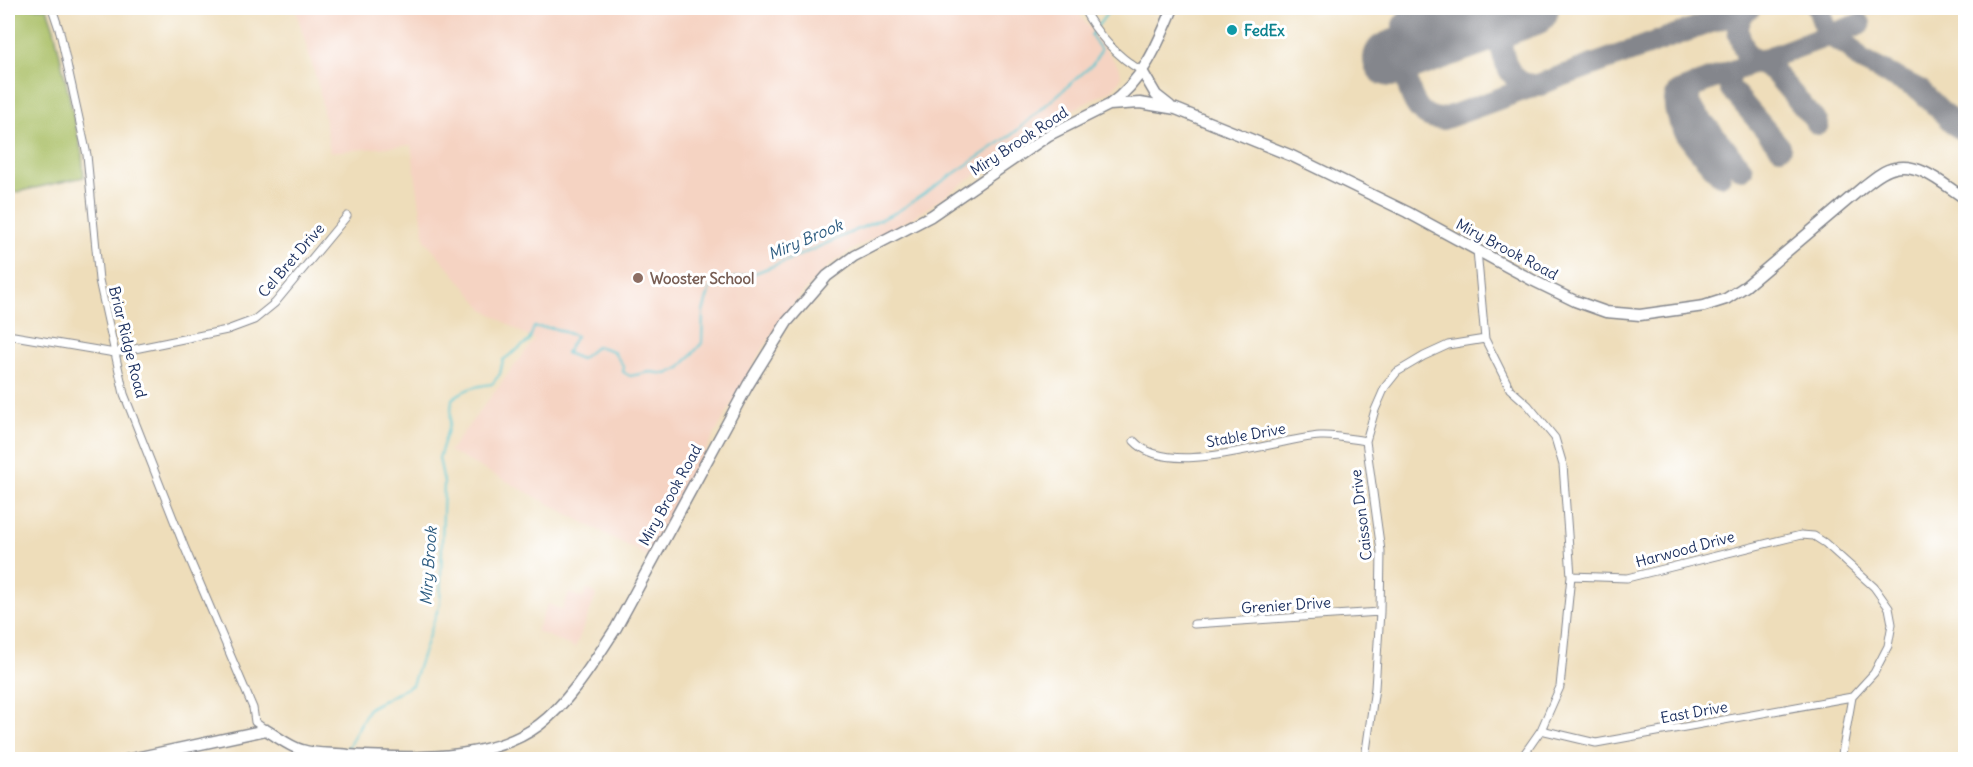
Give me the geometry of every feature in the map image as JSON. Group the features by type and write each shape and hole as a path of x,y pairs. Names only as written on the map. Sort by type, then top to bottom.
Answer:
{"main road":[{"path":"1109,105 1122,96 1142,71 1163,33 1173,8"},
{"path":"1142,71 1156,95 1176,109"},
{"name":"Miry Brook Road","path":"266,730 302,755 327,753 400,758 479,752 513,742 540,724 593,664 616,628 748,385 788,322 812,292 827,276 854,256 931,216 1049,135 1109,105 1140,103 1176,109 1309,164 1407,212 1533,281 1575,301 1606,312 1640,315 1704,306 1726,299 1746,286 1863,187 1882,173 1894,168 1912,167 1927,173 1965,199"},
{"path":"126,759 266,730"}],"street":[{"name":"Briar Ridge Road","path":"52,8 60,32 87,155 99,280 124,394 184,546 253,708 255,722 266,730"},
{"path":"1083,8 1100,33 1130,64 1142,71"},
{"name":"Cel Bret Drive","path":"115,353 227,330 254,320 275,303 346,216"},
{"path":"1477,250 1485,339 1510,389 1528,405 1555,438 1563,465 1571,576 1560,687 1541,730 1520,759"},
{"path":"8,335 115,353"},
{"name":"Caisson Drive","path":"1365,758 1375,688 1381,551 1366,441 1385,387 1397,372 1448,345 1485,339"},
{"name":"Stable Drive","path":"1134,441 1142,450 1156,455 1179,458 1213,456 1322,435 1366,441"},
{"name":"Harwood Drive","path":"1571,576 1627,578 1776,540 1801,535 1814,536 1874,587 1889,608 1892,624 1888,646 1874,674 1852,698"},
{"name":"Grenier Drive","path":"1194,624 1380,612"},
{"path":"1841,759 1852,698"},
{"name":"East Drive","path":"1541,730 1596,743 1852,698"},
{"path":"1313,759 1342,757 1377,759"}],"shaded area":[{"name":"Wooster School","path":"295,8 1077,8 1120,69 1121,75 1119,82 1112,90 1059,117 919,214 852,250 830,265 805,290 785,315 758,357 647,556 449,451 534,340 485,310 425,240 411,145 330,152 319,88"},
{"path":"586,589 597,594 575,648 536,631 548,604 562,610 569,593 583,598"}],"green space":[{"path":"8,8 47,8 54,29 82,154 84,177 8,194"}],"waterway":[{"name":"Miry Brook","path":"346,751 369,708 412,685 440,603 444,482 439,458 450,423 452,399 470,388 492,384 500,374 503,360 529,341 534,327 553,328 576,336 566,353 581,359 597,346 613,351 624,367 623,372 630,376 650,372 667,374 680,368 702,343 703,312 710,288 722,281 755,273 791,259 897,212 1014,133 1093,64 1101,50 1091,35 1111,8"}],"taxiway":[{"path":"1403,25 1418,8"},
{"path":"1426,8 1432,21 1441,28 1467,31"},
{"path":"1750,8 1742,15 1738,26 1746,54 1773,71 1818,124"},
{"path":"1422,48 1408,67 1407,78 1410,90 1423,113 1443,119 1750,8"},
{"path":"1818,8 1825,28 1832,37 1849,47 1861,60 1920,90 1955,125 1966,132"},
{"path":"1519,12 1503,30 1501,42 1504,56 1509,70 1517,79 1525,84 1540,85"},
{"path":"1780,147 1731,89 1729,81 1731,75 1735,70 1860,24"},
{"path":"1720,175 1681,125 1676,113 1675,102 1678,92 1735,70"},
{"path":"1695,85 1689,93 1689,105 1742,169"}],"runway":[{"path":"1391,59 1531,8"}],"place":[{"name":"FedEx","path":"1232,30"},
{"name":"Wooster School","path":"638,278"}]}
